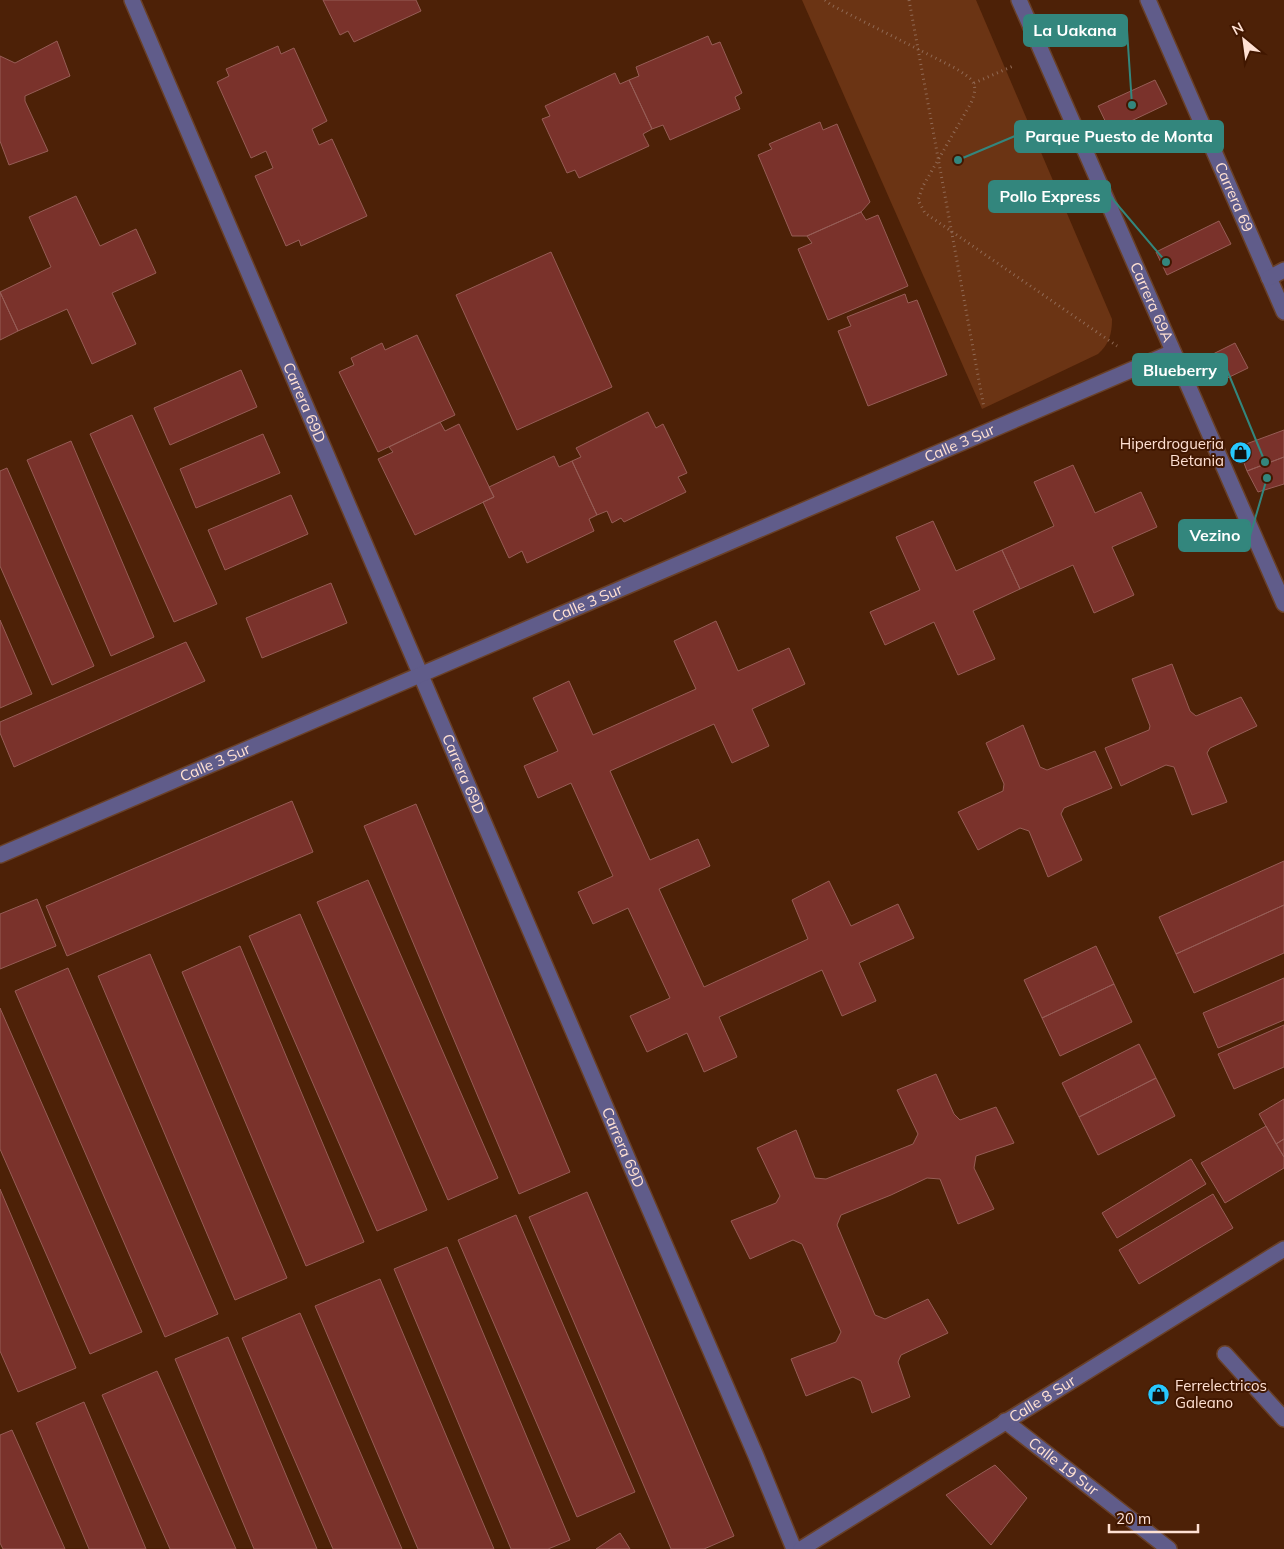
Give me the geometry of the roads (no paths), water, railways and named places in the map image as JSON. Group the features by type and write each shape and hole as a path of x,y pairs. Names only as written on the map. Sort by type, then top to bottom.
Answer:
{"street":[{"name":"Carrera 69D","path":"132,0 756,1456 794,1549"},
{"name":"Carrera 69A","path":"1019,0 1284,604"},
{"name":"Carrera 69","path":"1148,0 1284,312"},
{"path":"1270,278 1284,270"},
{"name":"Calle 3 Sur","path":"0,855 1173,352"},
{"name":"Calle 8 Sur","path":"801,1549 1284,1249"},
{"path":"1224,1354 1284,1419"},
{"name":"Calle 19 Sur","path":"1005,1421 1169,1549"}],"place":[{"name":"La Uakana","path":"1132,105"},
{"name":"Parque Puesto de Monta","path":"958,160"},
{"name":"Pollo Express","path":"1166,262"},
{"name":"Hiperdrogueria Betania","path":"1240,453"},
{"name":"Blueberry","path":"1265,462"},
{"name":"Vezino","path":"1267,478"},
{"name":"Ferrelectricos Galeano","path":"1159,1395"}]}
